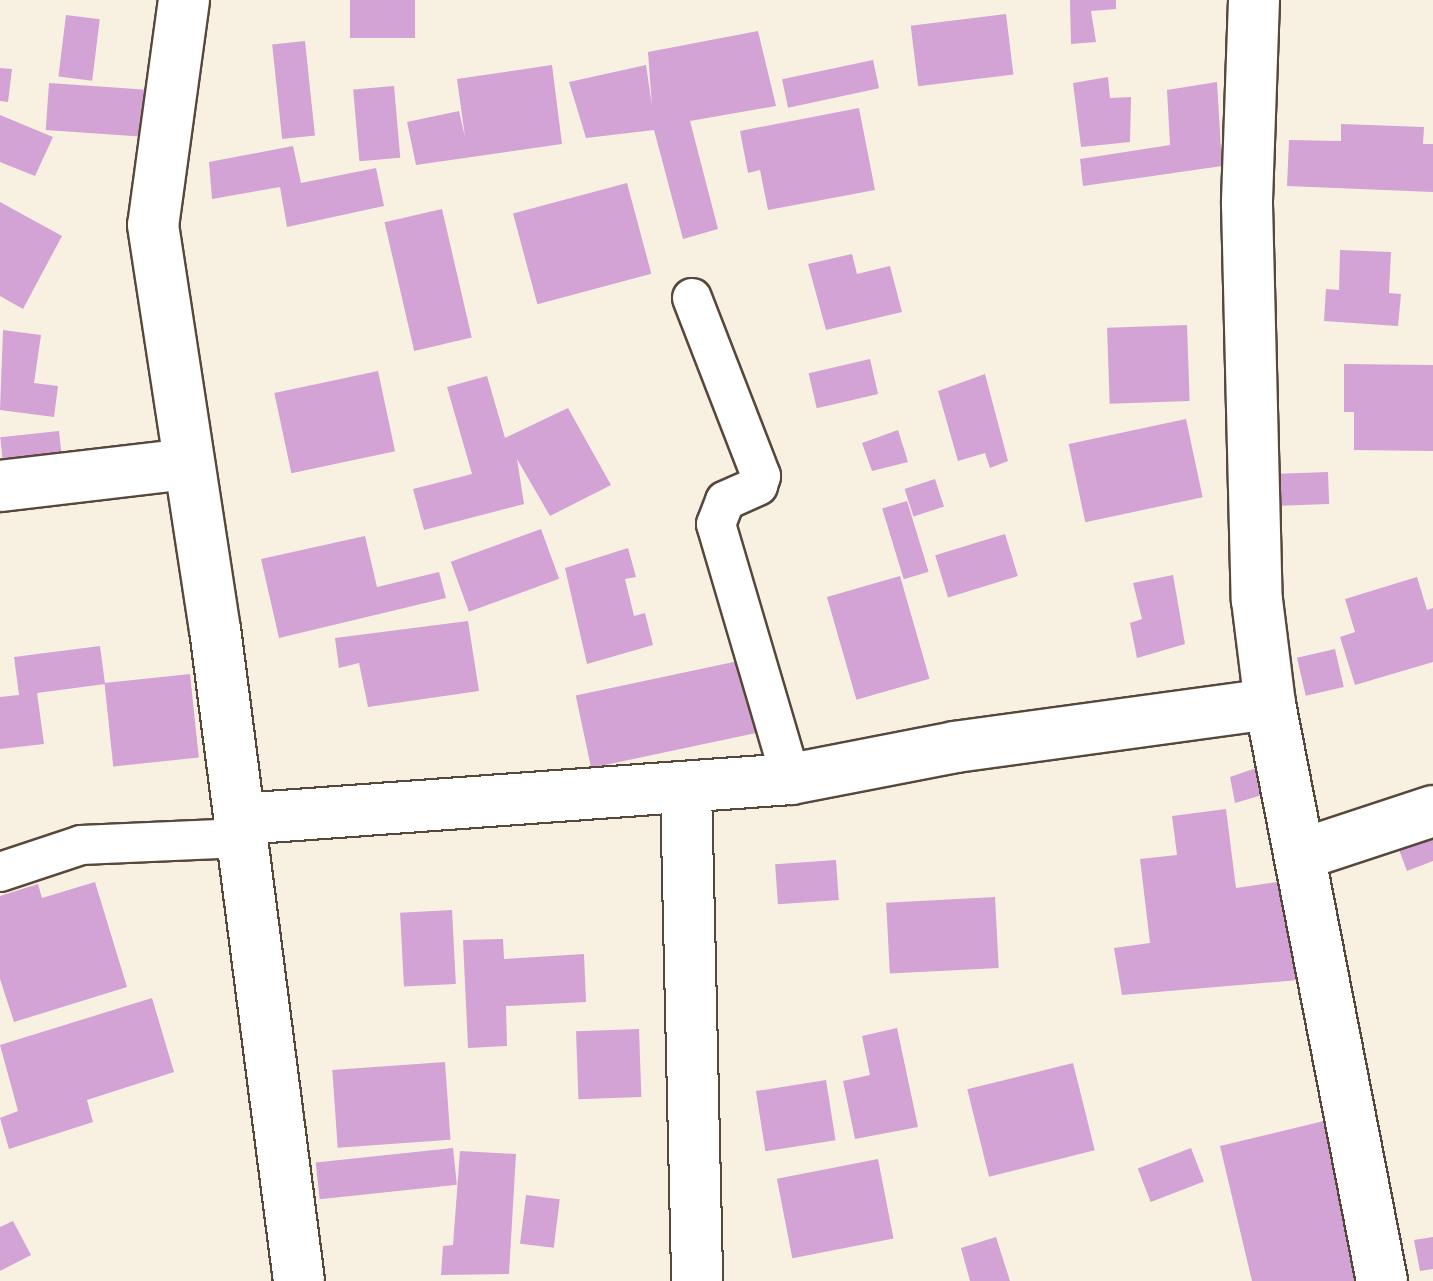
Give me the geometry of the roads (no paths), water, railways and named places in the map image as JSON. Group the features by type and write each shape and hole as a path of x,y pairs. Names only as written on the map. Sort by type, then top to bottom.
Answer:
{"street":[{"path":"184,0 153,224 241,829 299,1281"},
{"path":"1254,0 1247,204 1257,600 1270,704 1382,1281"},
{"path":"692,298 759,466 758,486 725,501 716,524 791,779"},
{"path":"0,486 186,464"},
{"path":"0,872 81,845 791,779 955,747 1270,704"},
{"path":"686,789 697,1281"},
{"path":"1300,854 1433,812"}]}
